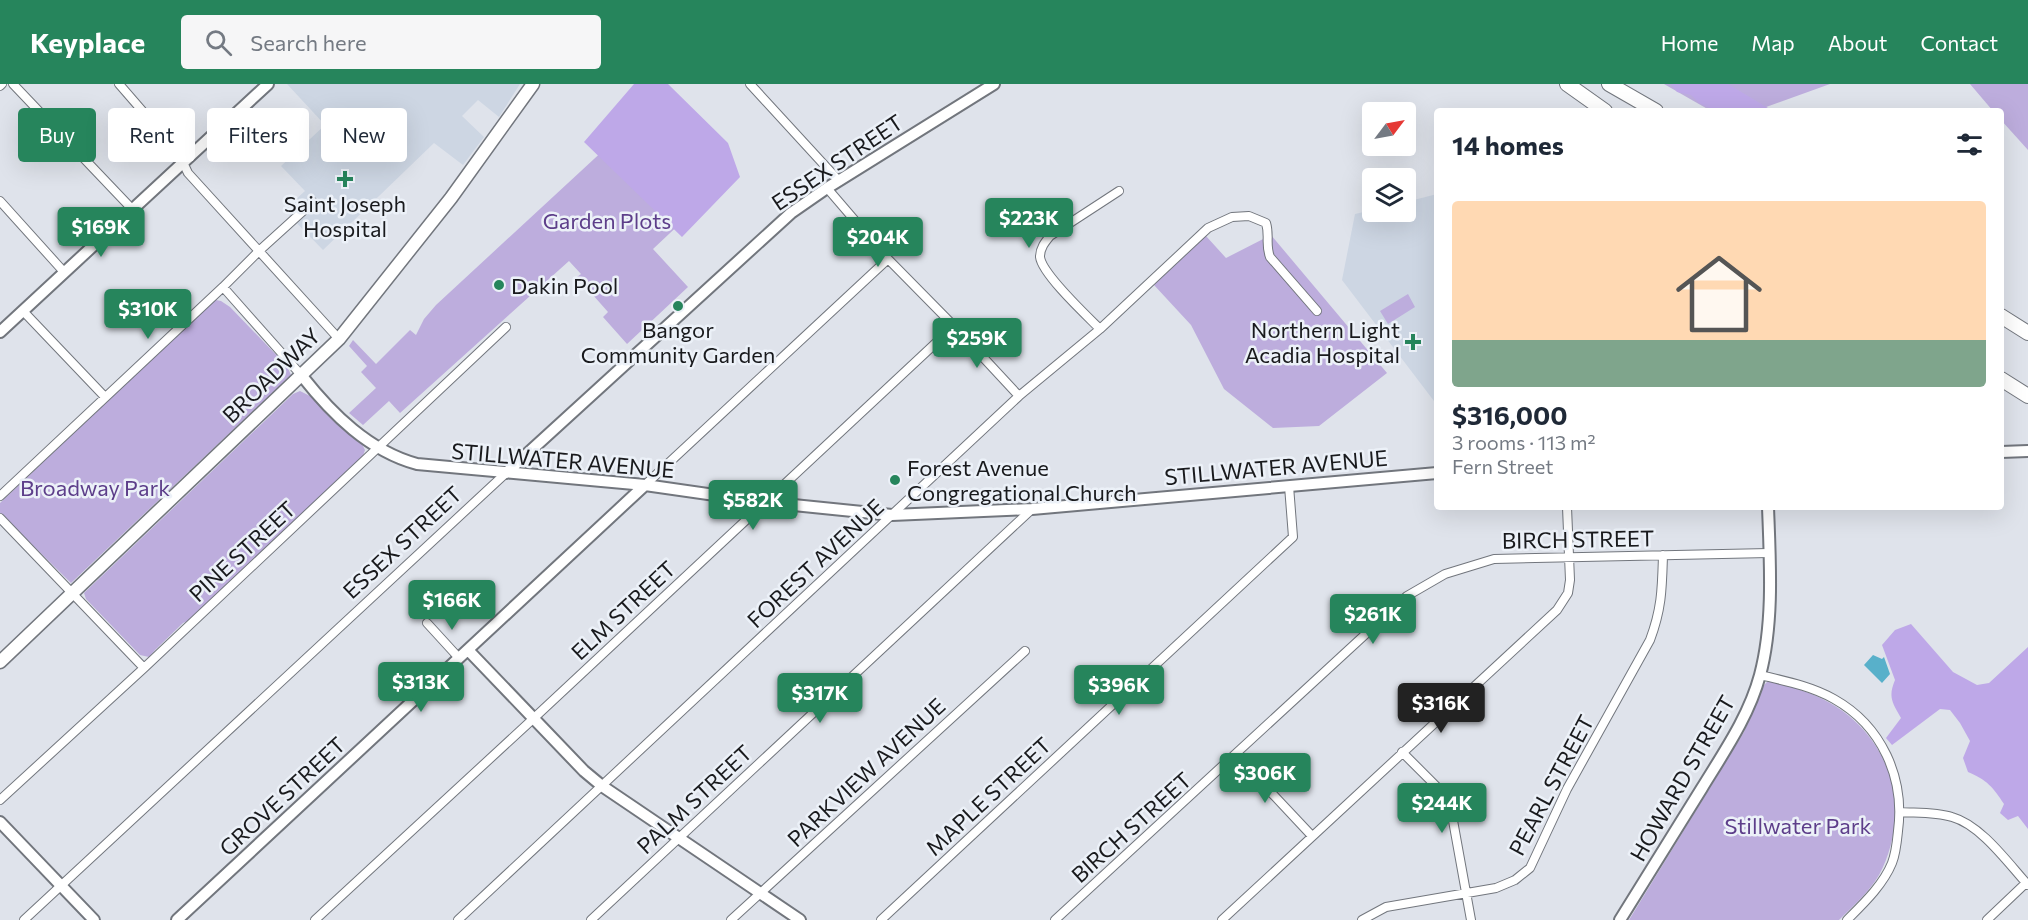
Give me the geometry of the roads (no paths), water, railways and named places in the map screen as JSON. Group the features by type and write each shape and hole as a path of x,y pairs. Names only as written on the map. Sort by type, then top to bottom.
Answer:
{"highway":[{"path":"1567,84 1601,108"},
{"path":"1609,84 1651,108"},
{"path":"2004,318 2028,333"},
{"path":"2004,381 2024,394"}],"main road":[{"name":"BROADWAY","path":"0,662 339,339 451,198 532,84"}],"street":[{"path":"13,84 133,210"},
{"path":"195,151 268,84"},
{"path":"750,84 839,180"},
{"name":"ESSEX STREET","path":"24,920 506,473 791,213 839,180 994,84"},
{"path":"125,86 143,108"},
{"path":"2,325 23,311 183,162 188,173 339,339"},
{"path":"827,188 888,259 1019,396"},
{"path":"1100,329 1045,271 1040,257 1042,246 1050,236 1119,191"},
{"path":"0,201 64,272"},
{"path":"0,496 313,202"},
{"name":"FOREST AVENUE","path":"458,920 1019,396 1100,329 1208,228 1232,217 1249,216 1266,223 1269,232 1266,247 1270,257 1317,311"},
{"name":"GROVE STREET","path":"177,920 888,259"},
{"name":"STILLWATER AVENUE","path":"223,287 315,392 353,431 377,448 402,460 417,464 645,485 764,502 892,515 1032,509 1434,472"},
{"path":"23,311 105,397"},
{"name":"ELM STREET","path":"315,920 954,326"},
{"name":"PINE STREET","path":"0,800 144,668 506,327"},
{"path":"2004,452 2028,451"},
{"name":"MAPLE STREET","path":"881,920 1293,537 1289,486"},
{"name":"PALM STREET","path":"591,920 1032,509"},
{"path":"1222,920 1557,610 1568,593 1570,580 1567,510"},
{"name":"HOWARD STREET","path":"1620,920 1733,738 1760,675 1771,589 1768,510"},
{"path":"0,518 144,668"},
{"name":"BIRCH STREET","path":"1055,920 1411,594 1445,574 1494,559 1769,553"},
{"name":"PEARL STREET","path":"1362,920 1386,907 1415,900 1467,895 1496,888 1515,880 1530,868 1567,789 1650,640 1659,617 1663,555"},
{"path":"427,623 534,718 584,771 602,786 800,920"},
{"name":"PARKVIEW AVENUE","path":"731,920 1025,651"},
{"path":"1760,675 1812,688 1834,698 1850,709 1884,748 1894,770 1898,783 1900,812 1893,861 1875,891 1847,920"},
{"path":"1402,752 1436,786 1452,815 1471,920"},
{"path":"1236,755 1312,836"},
{"path":"1900,812 1940,814 1966,822 1982,835 2027,884 1987,920"},
{"path":"0,822 94,920"}],"water":[{"path":"1873,655 1882,659 1884,657 1890,674 1882,683 1864,665"}],"place":[{"name":"Saint Joseph Hospital","path":"345,179"},
{"name":"Dakin Pool","path":"499,285"},
{"name":"Bangor Community Garden","path":"678,306"},
{"name":"Northern Light Acadia Hospital","path":"1413,342"},
{"name":"Forest Avenue Congregational Church","path":"895,480"}],"park label":[{"name":"Garden Plots","path":"607,220"},
{"name":"Broadway Park","path":"95,487"},
{"name":"Stillwater Park","path":"1798,825"}]}
